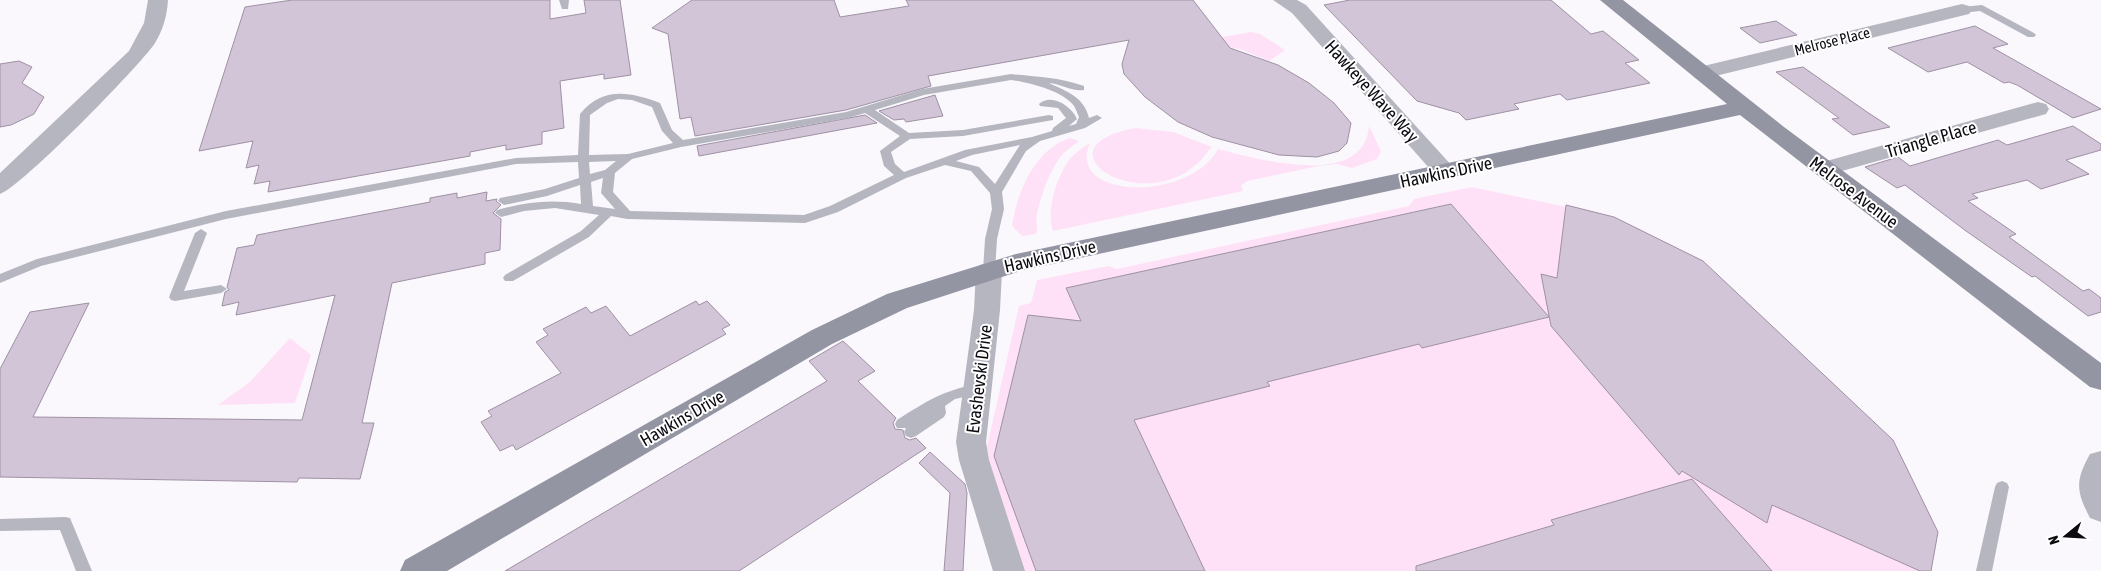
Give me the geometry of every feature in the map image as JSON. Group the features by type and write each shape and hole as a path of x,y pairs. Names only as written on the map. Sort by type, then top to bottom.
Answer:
{"street":[{"path":"0,186 136,55 150,36 155,23 158,0"},
{"name":"Melrose Avenue","path":"1617,1 1703,73 1824,169 2101,379"},
{"name":"Hawkeye Wave Way","path":"1293,3 1445,172"},
{"name":"Melrose Place","path":"1703,73 1962,10"},
{"name":"Hawkins Drive","path":"417,571 822,337 897,301 989,271 1041,257 1746,107"},
{"name":"Triangle Place","path":"1824,169 2038,109"},
{"name":"Evashevski Drive","path":"989,271 987,310 971,442 974,460 1009,571"},
{"path":"2101,464 2096,471 2092,487 2101,508"}],"lane":[{"path":"1962,10 1982,8 2031,35"},
{"path":"0,279 37,263 226,215 516,161 628,156 681,144 834,118 922,92 975,81 1011,77 1060,81 1080,88"},
{"path":"1030,79 1070,97 1079,105 1084,117 1081,126"},
{"path":"587,207 583,158 585,114 606,98 630,95 656,105 667,131 681,144"},
{"path":"1044,104 1056,103 1065,107 1072,119 1049,136"},
{"path":"866,110 906,136"},
{"path":"902,176 890,166 885,151 906,136 963,133 1049,118"},
{"path":"628,156 609,172 502,207 539,204 587,207 627,214 805,219 834,208 902,176 969,152 1049,136 1081,126 1097,118"},
{"path":"996,192 1022,148 1036,139"},
{"path":"944,161 975,169 996,192 998,209 991,239 989,271"},
{"path":"609,172 607,194 627,214"},
{"path":"509,278 585,234 610,211"},
{"path":"201,233 176,297 221,289"},
{"path":"906,428 939,414 938,405 942,398 976,389"},
{"path":"1984,571 2002,487"},
{"path":"0,525 65,523 84,571"}],"shaded area":[{"path":"1251,32 1260,34 1285,50 1269,61 1240,49 1199,41"},
{"path":"1369,126 1381,151 1377,159 1352,168 1337,164 1318,166 1248,181 1241,185 1243,191 1053,231 1051,205 1059,178 1072,157 1090,143 1087,162 1096,175 1112,184 1134,187 1159,185 1183,178 1203,166 1218,149 1282,163 1329,164 1349,158 1363,146"},
{"path":"1135,128 1173,132 1212,147 1197,164 1173,178 1148,183 1125,181 1106,173 1095,162 1094,149 1106,137"},
{"path":"1070,138 1079,141 1061,156 1049,176 1037,214 1036,234 1022,236 1012,226 1014,213 1023,186 1030,173 1047,152"},
{"path":"1472,187 1614,217 1703,261 1893,440 1938,532 1931,571 1024,571 985,455 1019,306 1031,303 1037,280 1108,266 1117,269 1409,206 1414,199"},
{"path":"290,338 311,355 295,403 218,405 250,382"}],"building":[{"path":"292,0 550,0 550,19 586,13 584,0 620,0 631,75 604,79 604,74 560,81 564,128 542,132 542,144 506,150 506,145 470,152 470,156 268,192 270,181 254,184 259,165 246,168 253,141 199,151 245,7"},
{"path":"692,0 834,0 840,17 909,6 906,0 1193,0 1230,48 1278,65 1309,83 1334,103 1351,123 1347,143 1339,151 1317,157 1279,155 1212,137 1178,122 1145,97 1124,74 1122,64 1129,40 928,76 931,86 846,110 695,136 691,117 680,119 668,34 652,28"},
{"path":"1350,0 1551,0 1591,34 1603,31 1639,60 1625,63 1650,83 1567,100 1560,94 1514,104 1519,109 1466,120 1459,113 1417,101 1324,5"},
{"path":"1776,21 1797,35 1760,43 1740,28"},
{"path":"1975,26 2008,44 1993,48 2101,109 2073,118 2017,85 2009,82 2004,83 1967,62 1928,72 1888,48"},
{"path":"19,61 32,67 22,83 44,97 34,114 11,125 0,127 0,64"},
{"path":"1803,67 1890,127 1853,135 1832,119 1839,118 1776,72"},
{"path":"935,95 943,116 906,122 904,119 894,120 879,111"},
{"path":"865,115 877,123 699,156 697,146"},
{"path":"2073,126 2101,144 2101,150 2066,160 2089,174 2041,189 2027,180 1972,194 1978,198 1968,201 2016,234 2009,237 2083,291 2089,289 2101,298 2101,312 2088,316 2035,276 2032,277 1966,231 1905,185 1897,188 1865,167 1898,157 1910,166 1998,140 2007,145"},
{"path":"487,192 486,201 497,199 496,201 501,205 493,213 501,219 500,250 485,253 485,264 392,283 362,423 374,423 360,479 299,478 297,482 0,477 0,369 30,312 89,303 33,417 302,420 335,295 236,315 239,302 222,306 225,292 229,290 227,287 237,248 254,245 257,235 430,202 430,198 457,193 457,198"},
{"path":"1451,204 1549,317 1422,348 1419,344 1267,382 1270,386 1134,420 1205,571 1036,571 994,456 1028,315 1081,321 1066,288"},
{"path":"1566,205 1614,217 1703,261 1893,440 1938,532 1931,571 1920,571 1772,505 1767,523 1682,471 1679,475 1551,326 1541,274 1557,278"},
{"path":"696,301 699,305 707,301 730,325 722,329 726,334 516,450 513,445 500,451 481,422 492,416 488,411 561,373 536,342 548,335 543,329 586,307 591,313 606,306 630,336"},
{"path":"843,341 875,371 858,381 896,418 893,423 895,429 903,430 905,438 910,440 916,438 926,448 739,571 505,571 827,381 809,361"},
{"path":"930,452 965,484 967,493 963,571 944,571 950,493 919,463"},
{"path":"1692,479 1772,571 1416,571 1416,566 1554,525 1551,520"}]}
